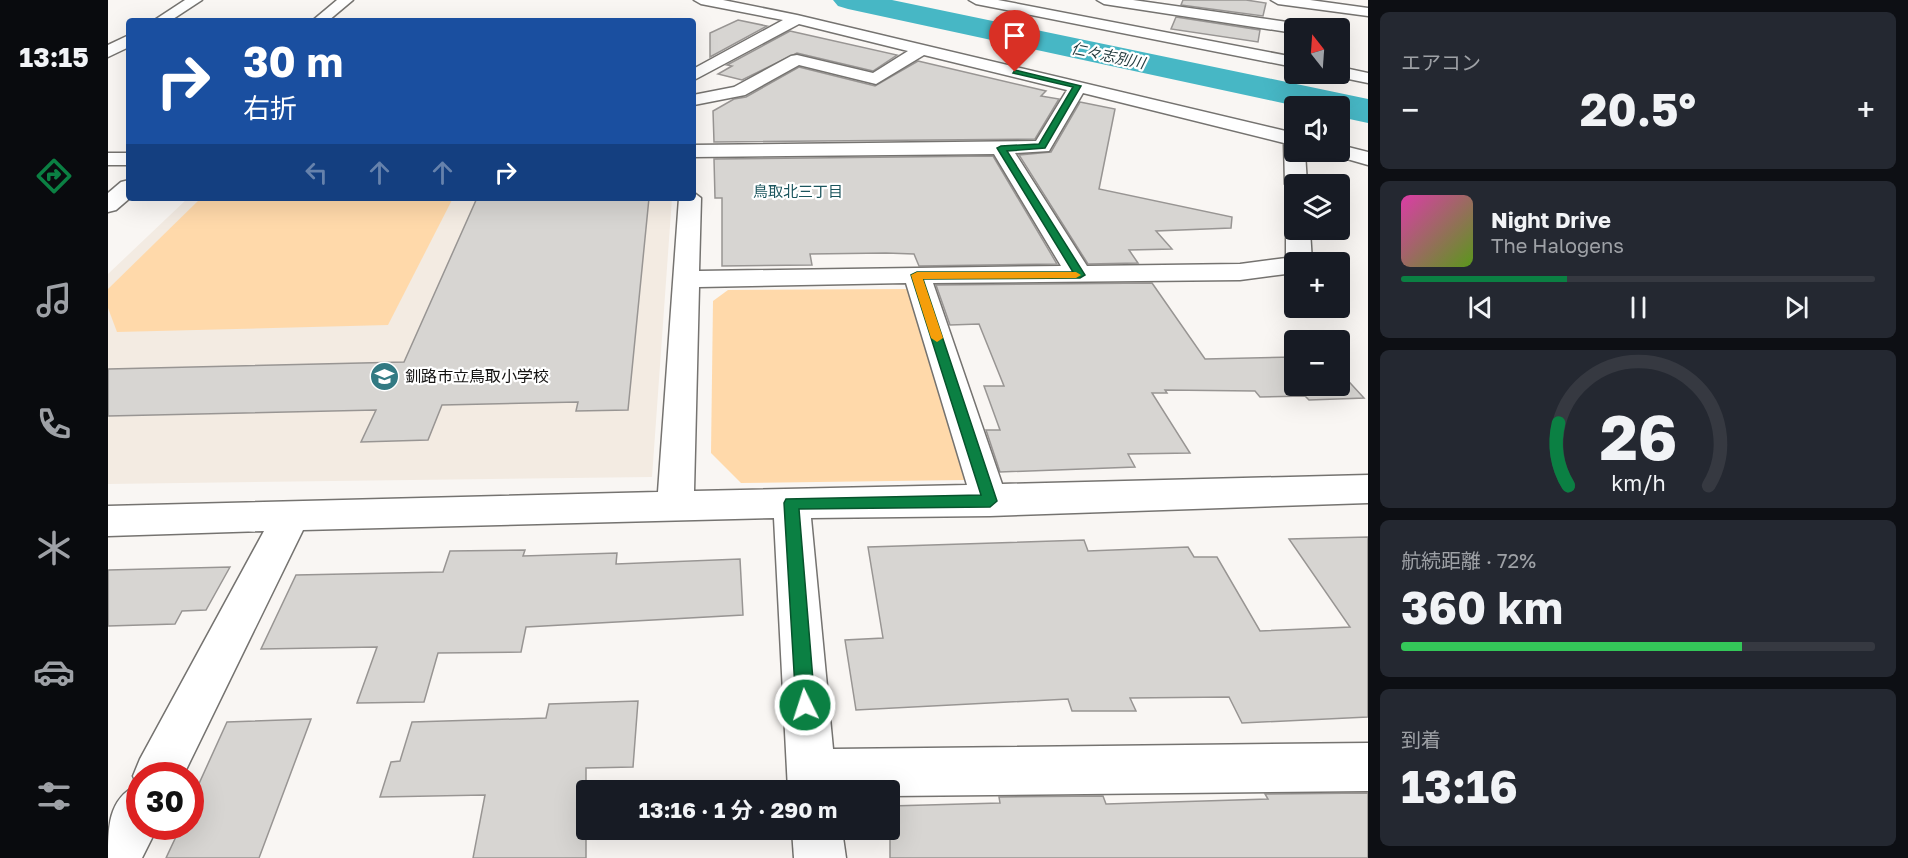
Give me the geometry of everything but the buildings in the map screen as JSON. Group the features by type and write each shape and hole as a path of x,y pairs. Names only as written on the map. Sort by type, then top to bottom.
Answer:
{"street":[{"path":"165,18 195,0"},
{"path":"323,18 346,0"},
{"path":"701,0 797,19 1284,137"},
{"path":"976,0 1284,47"},
{"path":"1104,0 1284,46"},
{"path":"1278,0 1368,12"},
{"path":"1295,18 1297,1"},
{"path":"696,74 797,19"},
{"path":"108,52 126,42"},
{"path":"696,99 739,91 797,60 876,79 920,50"},
{"path":"1350,74 1368,78"},
{"path":"696,151 1042,147 1078,86"},
{"path":"1001,148 1080,275"},
{"path":"1350,154 1368,159"},
{"path":"108,159 126,159"},
{"path":"108,205 126,190"},
{"path":"675,507 684,279 690,201"},
{"path":"684,279 1240,272 1284,266"},
{"path":"917,275 990,501"},
{"path":"108,521 791,503 990,501 1368,489"},
{"path":"791,503 811,780"},
{"path":"164,762 292,515"},
{"path":"885,780 1368,767"},
{"path":"114,858 126,835"},
{"path":"818,840 820,858"}],"shaded area":[{"name":"釧路市立鳥取小学校","path":"185,201 672,201 652,477 108,484 108,274"},
{"path":"198,201 451,201 388,325 117,332 108,308 108,289"},
{"path":"907,289 966,480 741,483 711,453 713,301 728,290"}],"waterway":[{"name":"仁々志別川","path":"848,0 1134,59 1368,111"}],"slow traffic":[{"path":"937,338 917,275 1076,275"}],"place":[{"name":"釧路市立鳥取小学校","path":"384,376"}],"district":[{"name":"鳥取北三丁目","path":"798,192"}],"route":[{"path":"805,705 791,503 990,501 917,275 1080,275 1001,148 1042,147 1078,86 1015,72"}]}
